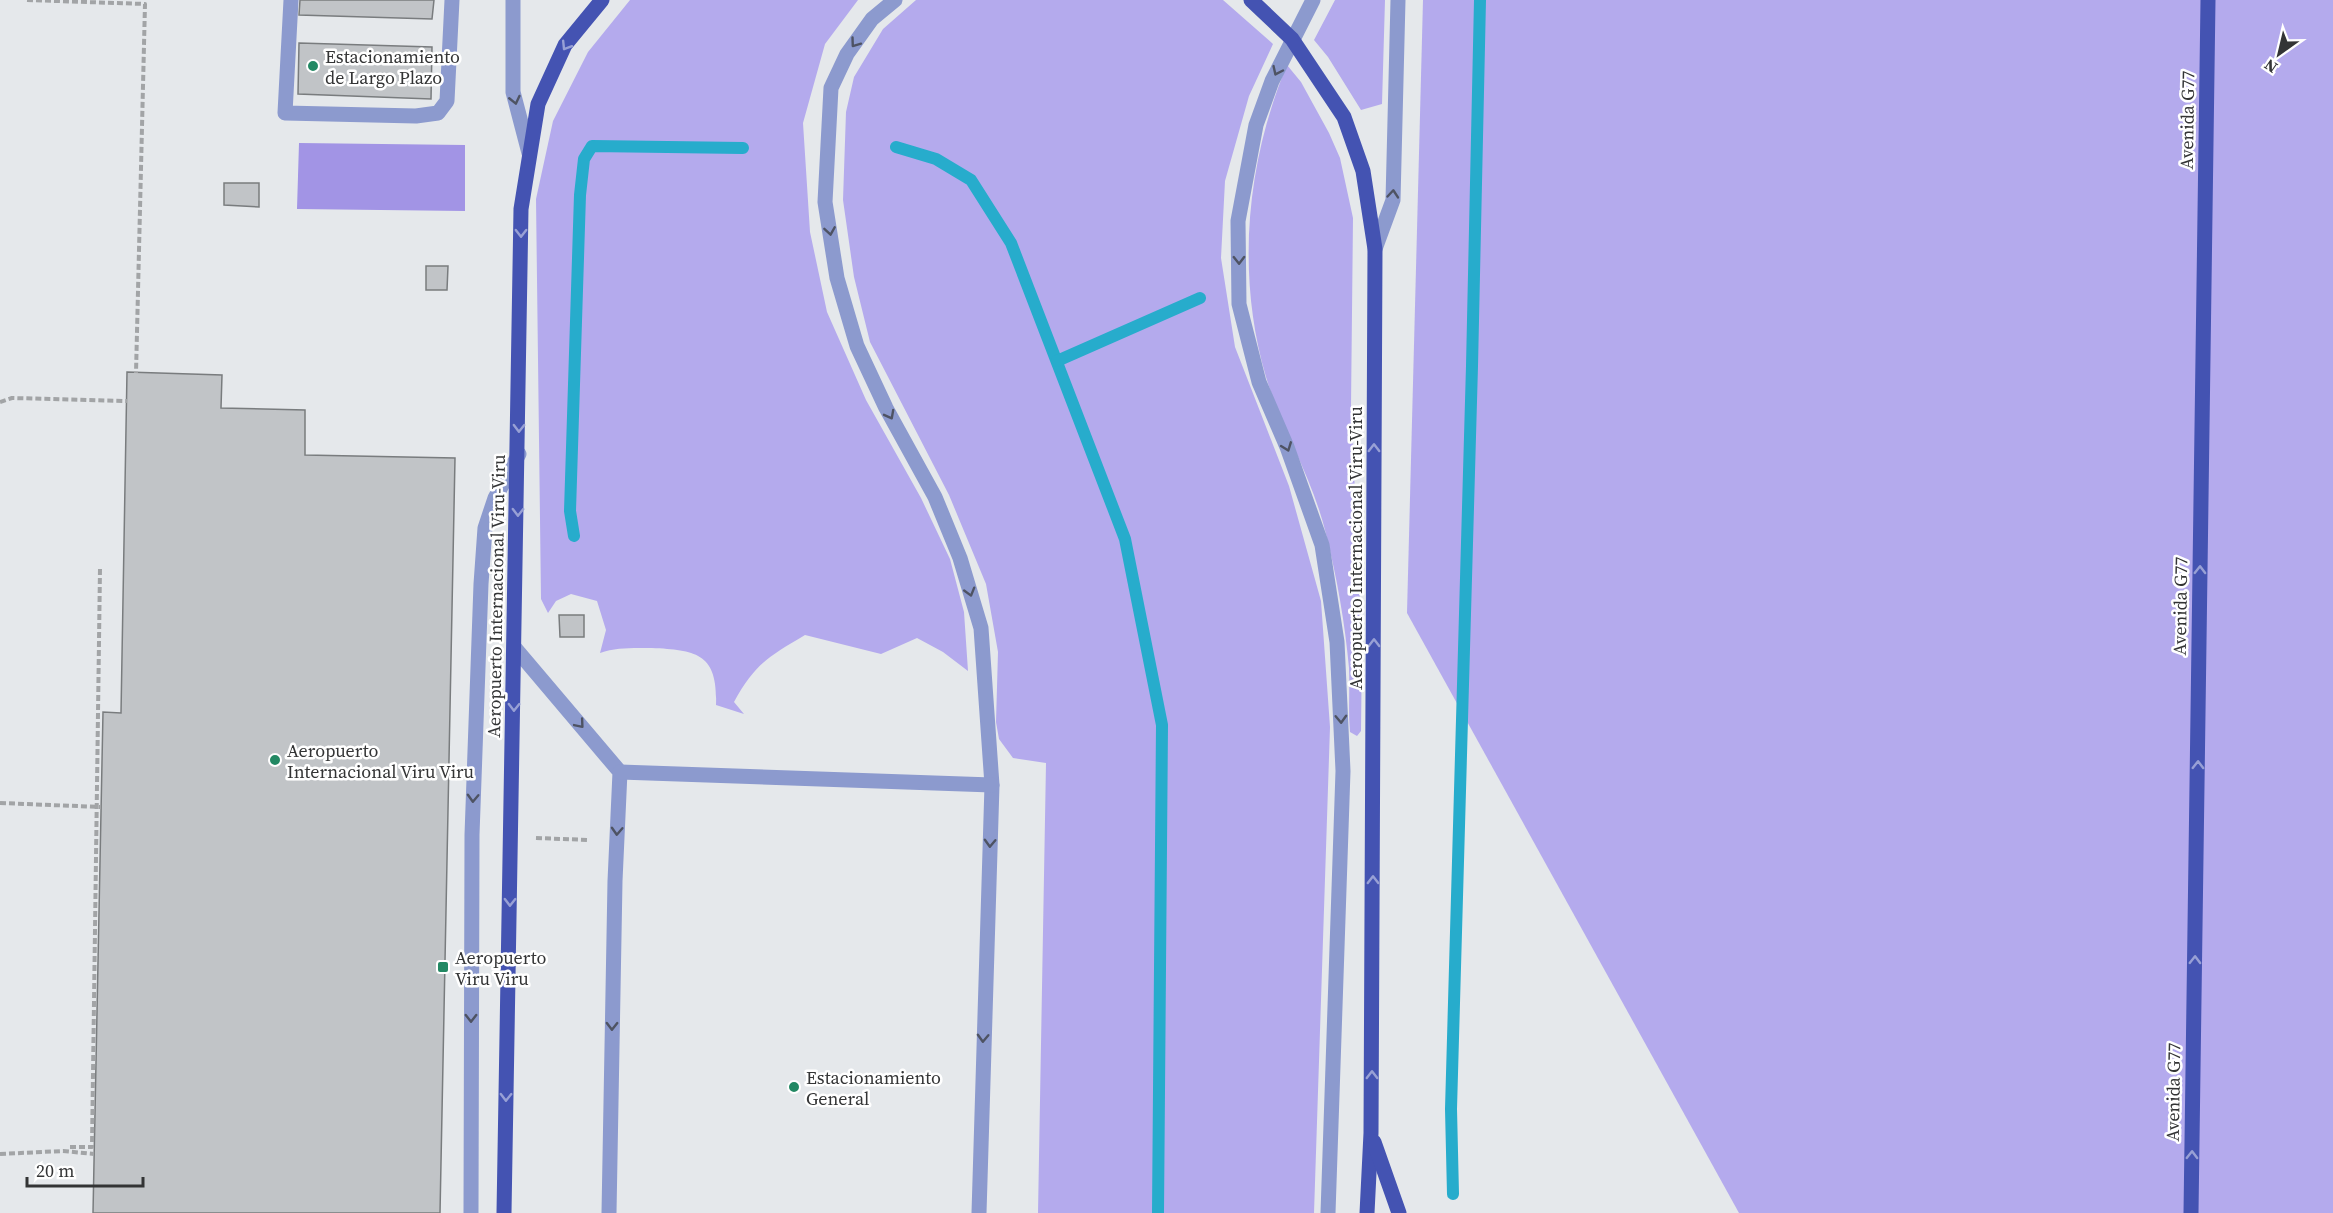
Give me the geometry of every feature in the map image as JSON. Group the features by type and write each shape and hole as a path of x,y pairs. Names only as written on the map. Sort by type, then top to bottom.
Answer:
{"main road":[{"name":"Aeropuerto Internacional Viru-Viru","path":"504,1213 519,454 521,209 538,104 565,45 602,0"},
{"name":"Aeropuerto Internacional Viru-Viru","path":"1251,0 1292,39 1344,117 1363,171 1375,249 1371,1133 1367,1213"},
{"name":"Avenida G77","path":"2191,1213 2208,0"},
{"name":"Aeropuerto Internacional Viru-Viru","path":"1371,1133 1399,1213"}],"lane":[{"path":"291,0 285,113 416,116 438,113 447,101 452,0"},
{"path":"513,0 513,92 529,153"},
{"path":"895,0 872,19 847,54 831,88 825,202 837,278 857,346 886,408 934,497 960,558 981,628 992,785 979,1213"},
{"path":"1313,0 1292,39 1256,125 1239,221 1239,304 1259,381 1287,447 1322,545 1337,642 1343,771 1328,1213"},
{"path":"1375,249 1393,200 1398,0"},
{"path":"471,1213 472,836 485,528 492,508 519,454"},
{"path":"515,648 620,772 616,842 609,1213"},
{"path":"620,772 992,785"}],"path":[{"path":"27,0 145,4 136,373"},
{"path":"0,402 12,398 127,400"},
{"path":"70,1148 92,1147 100,569"},
{"path":"0,803 101,807"},
{"path":"512,836 616,842"},
{"path":"0,1154 63,1151 94,1154"}],"shaded area":[{"path":"630,0 858,0 825,44 803,123 810,232 827,312 866,400 921,498 950,559 964,612 968,671 943,652 917,638 881,654 805,635 764,662 749,679 734,702 744,714 716,705 713,675 702,658 693,653 668,649 632,648 600,653 606,630 597,601 571,594 556,601 548,613 541,599 536,199 553,121 588,52"},
{"path":"916,0 1223,0 1273,44 1249,96 1225,181 1221,258 1235,347 1289,486 1321,601 1330,727 1314,1213 1038,1213 1046,763 1013,758 999,739 996,722 998,652 986,584 949,495 870,342 854,277 843,200 846,112 854,77 883,29"},
{"path":"1335,0 1385,0 1382,104 1361,110 1328,57 1314,40"},
{"path":"1423,0 2333,0 2333,1213 1739,1213 1407,613"},
{"path":"1287,65 1301,82 1340,158 1353,218 1351,407 1362,643 1361,731 1357,736 1350,732 1347,651 1334,567 1326,534 1306,474 1280,416 1266,377 1251,299 1249,259 1254,180 1273,102"},
{"path":"299,143 465,145 465,211 297,209"}],"building":[{"path":"300,0 434,0 432,19 299,15"},
{"path":"299,43 432,47 431,99 298,94"},
{"path":"224,183 259,183 259,207 224,205"},
{"path":"426,266 448,266 447,290 426,290"},
{"name":"Aeropuerto Internacional Viru Viru","path":"127,372 222,375 221,408 305,410 305,455 455,458 440,1213 93,1213 103,712 121,713"},
{"path":"559,615 584,615 584,637 560,637"}],"waterway":[{"path":"1453,1194 1451,1109 1480,0"},
{"path":"574,536 570,511 580,195 584,159 592,146 743,148"},
{"path":"896,147 936,159 971,180 1011,243 1125,539 1162,725 1158,1213"},
{"path":"1057,361 1200,298"}],"place":[{"name":"Estacionamiento de Largo Plazo","path":"313,66"},
{"name":"Aeropuerto Internacional Viru Viru","path":"275,760"},
{"name":"Aeropuerto Viru Viru","path":"443,967"},
{"name":"Estacionamiento General","path":"794,1087"}]}
